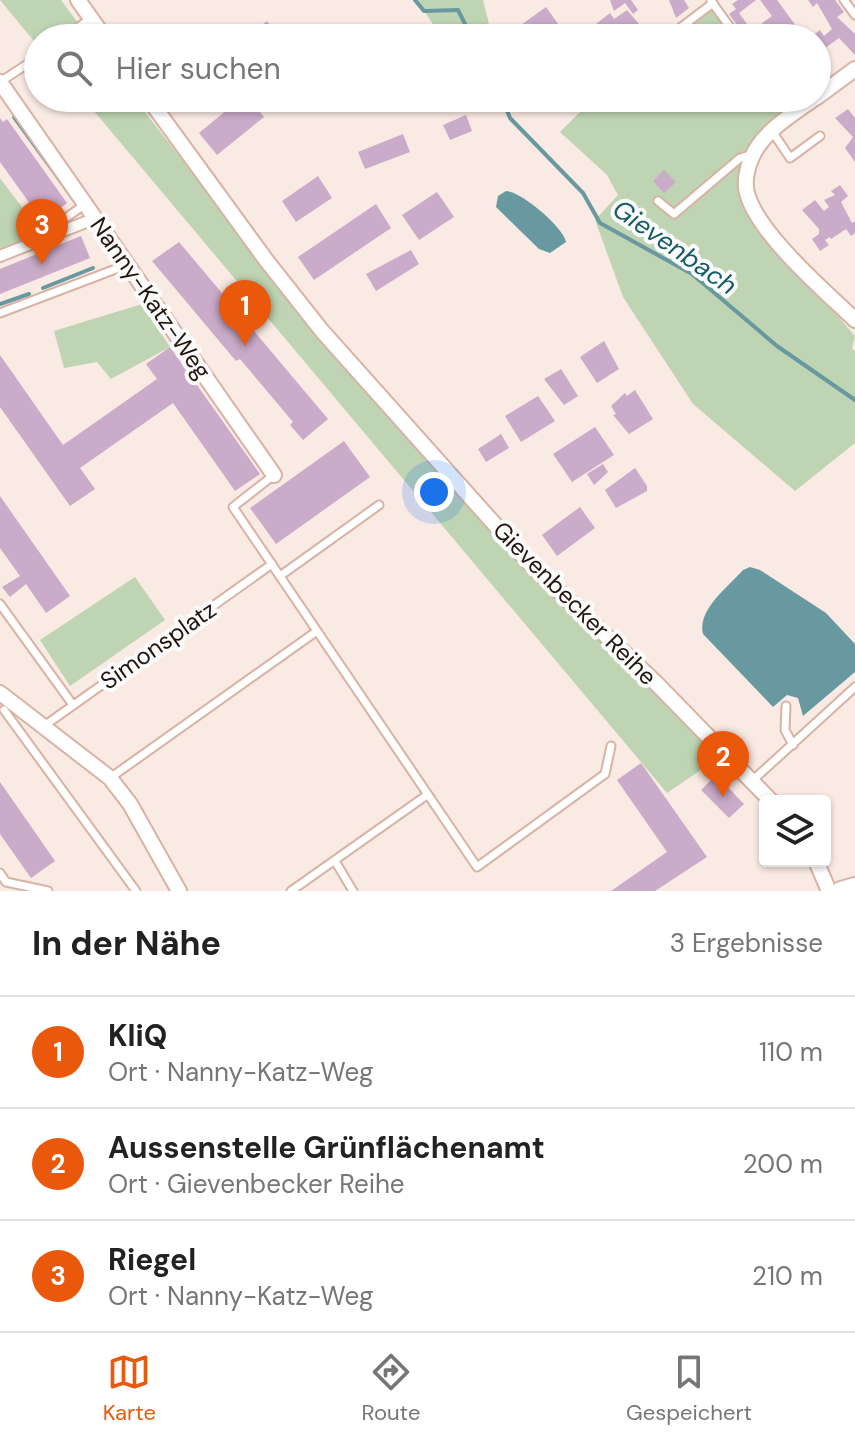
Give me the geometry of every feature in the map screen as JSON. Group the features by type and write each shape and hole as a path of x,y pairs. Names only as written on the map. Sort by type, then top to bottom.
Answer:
{"main road":[{"path":"842,891 855,887"}],"street":[{"path":"78,0 95,24"},
{"path":"831,86 855,69"},
{"name":"Nanny-Katz-Weg","path":"0,82 274,475"},
{"name":"Gievenbecker Reihe","path":"158,112 322,331 530,564 645,671 765,795"},
{"path":"796,112 772,131 752,155 746,192 756,215 797,264 855,320"},
{"path":"0,256 96,218"},
{"path":"0,693 110,778 130,804 179,891"},
{"path":"819,867 829,891"}],"lane":[{"path":"844,0 855,15"},
{"path":"684,24 712,1 728,24"},
{"path":"83,24 91,18"},
{"name":"Nanny-Katz-Weg","path":"0,82 24,66"},
{"path":"772,131 790,158 820,136"},
{"path":"658,201 674,214 740,158 752,155"},
{"path":"48,218 63,220 86,203"},
{"path":"0,313 129,264"},
{"path":"274,475 233,507 477,867 605,774 611,746"},
{"path":"280,576 379,505"},
{"name":"Simonsplatz","path":"44,726 272,564"},
{"path":"0,604 73,705"},
{"path":"110,778 317,631"},
{"path":"752,781 855,687"},
{"path":"786,706 785,730 793,745"},
{"path":"4,710 136,891"},
{"path":"291,891 427,795"},
{"path":"335,861 353,891"},
{"path":"0,873 6,882 48,891"}],"green space":[{"path":"0,0 61,0 78,23 24,24 24,29"},
{"path":"417,0 483,0 489,24 433,24"},
{"path":"712,8 723,24 691,24"},
{"path":"95,112 145,112 243,238 554,592 627,658 717,759 667,793"},
{"path":"580,112 779,112 749,152 742,192 794,266 855,336 852,349 855,351 855,443 795,491 693,404 623,297 595,220 618,195 607,175 560,132"},
{"path":"0,178 43,235 0,252"},
{"path":"142,304 170,347 111,379 97,362 64,368 54,331"},
{"path":"135,577 165,620 70,686 40,640"}],"water":[{"path":"506,191 522,197 541,211 558,228 566,242 550,253 539,249 496,207 498,196"},
{"path":"750,567 760,570 826,613 855,644 855,672 803,716 798,698 787,695 773,707 703,634 702,625 709,608 743,570"}],"building":[{"path":"610,0 631,0 638,10 633,14 625,3 614,11"},
{"path":"669,0 684,0 689,8 676,18"},
{"path":"738,0 756,0 739,13 747,24 736,24 729,14 736,9 732,4"},
{"path":"760,0 777,0 795,24 763,24 772,16"},
{"path":"808,0 835,0 844,12 837,17 855,34 855,55 839,38 831,44 831,24 817,3 813,7"},
{"path":"546,7 558,24 522,24"},
{"path":"627,10 639,24 596,24 610,13 614,19"},
{"path":"848,109 855,118 855,162 845,148 853,137 835,118"},
{"path":"224,112 260,112 264,117 217,155 199,133"},
{"path":"466,115 472,131 450,140 443,125"},
{"path":"0,118 3,122 7,119 67,203 43,222 0,162"},
{"path":"403,134 410,152 365,169 358,152"},
{"path":"664,170 676,182 664,193 653,181"},
{"path":"318,176 332,198 296,222 282,201"},
{"path":"840,185 848,196 841,202 852,223 855,221 855,233 851,236 846,229 830,237 825,240 829,245 820,251 812,239 819,234 819,229 802,210 815,200 824,211 829,207 824,200 835,195 831,191"},
{"path":"437,192 454,217 419,240 402,215"},
{"path":"376,204 391,228 314,280 298,257"},
{"path":"81,236 90,258 0,294 0,269"},
{"path":"179,242 328,419 303,440 290,425 293,422 240,359 236,361 152,261"},
{"path":"411,250 419,264 376,291 366,274"},
{"path":"604,341 619,369 597,383 580,357"},
{"path":"170,347 260,474 235,491 173,403 80,468 95,489 70,506 0,407 0,355 63,445 157,379 146,364"},
{"path":"561,369 578,396 564,405 544,379"},
{"path":"635,390 653,419 629,434 613,415 616,414 611,406 625,393 627,396"},
{"path":"538,396 555,421 521,442 505,416"},
{"path":"595,427 614,455 572,482 553,454"},
{"path":"501,434 509,448 486,462 478,449"},
{"path":"344,441 370,477 276,544 250,508"},
{"path":"603,464 608,472 594,485 587,474"},
{"path":"635,468 647,491 616,508 605,490"},
{"path":"0,496 70,596 46,613 26,584 10,597 2,587 20,576 0,548"},
{"path":"580,507 595,528 557,556 542,535"},
{"path":"641,763 707,857 655,891 611,891 667,852 617,780"},
{"path":"716,775 744,804 729,818 701,790"},
{"path":"0,782 55,861 31,878 0,834"}],"waterway":[{"name":"Gievenbach","path":"415,0 424,11 458,10 465,24"},
{"name":"Gievenbach","path":"508,112 583,193 600,223 692,274 777,346 855,400"},
{"path":"14,117 75,201"},
{"path":"43,288 93,268"},
{"path":"0,304 29,294"}],"place":[{"name":"Riegel","path":"42,265"},
{"name":"KliQ","path":"245,346"},
{"name":"Aussenstelle Grünflächenamt","path":"723,797"}]}
